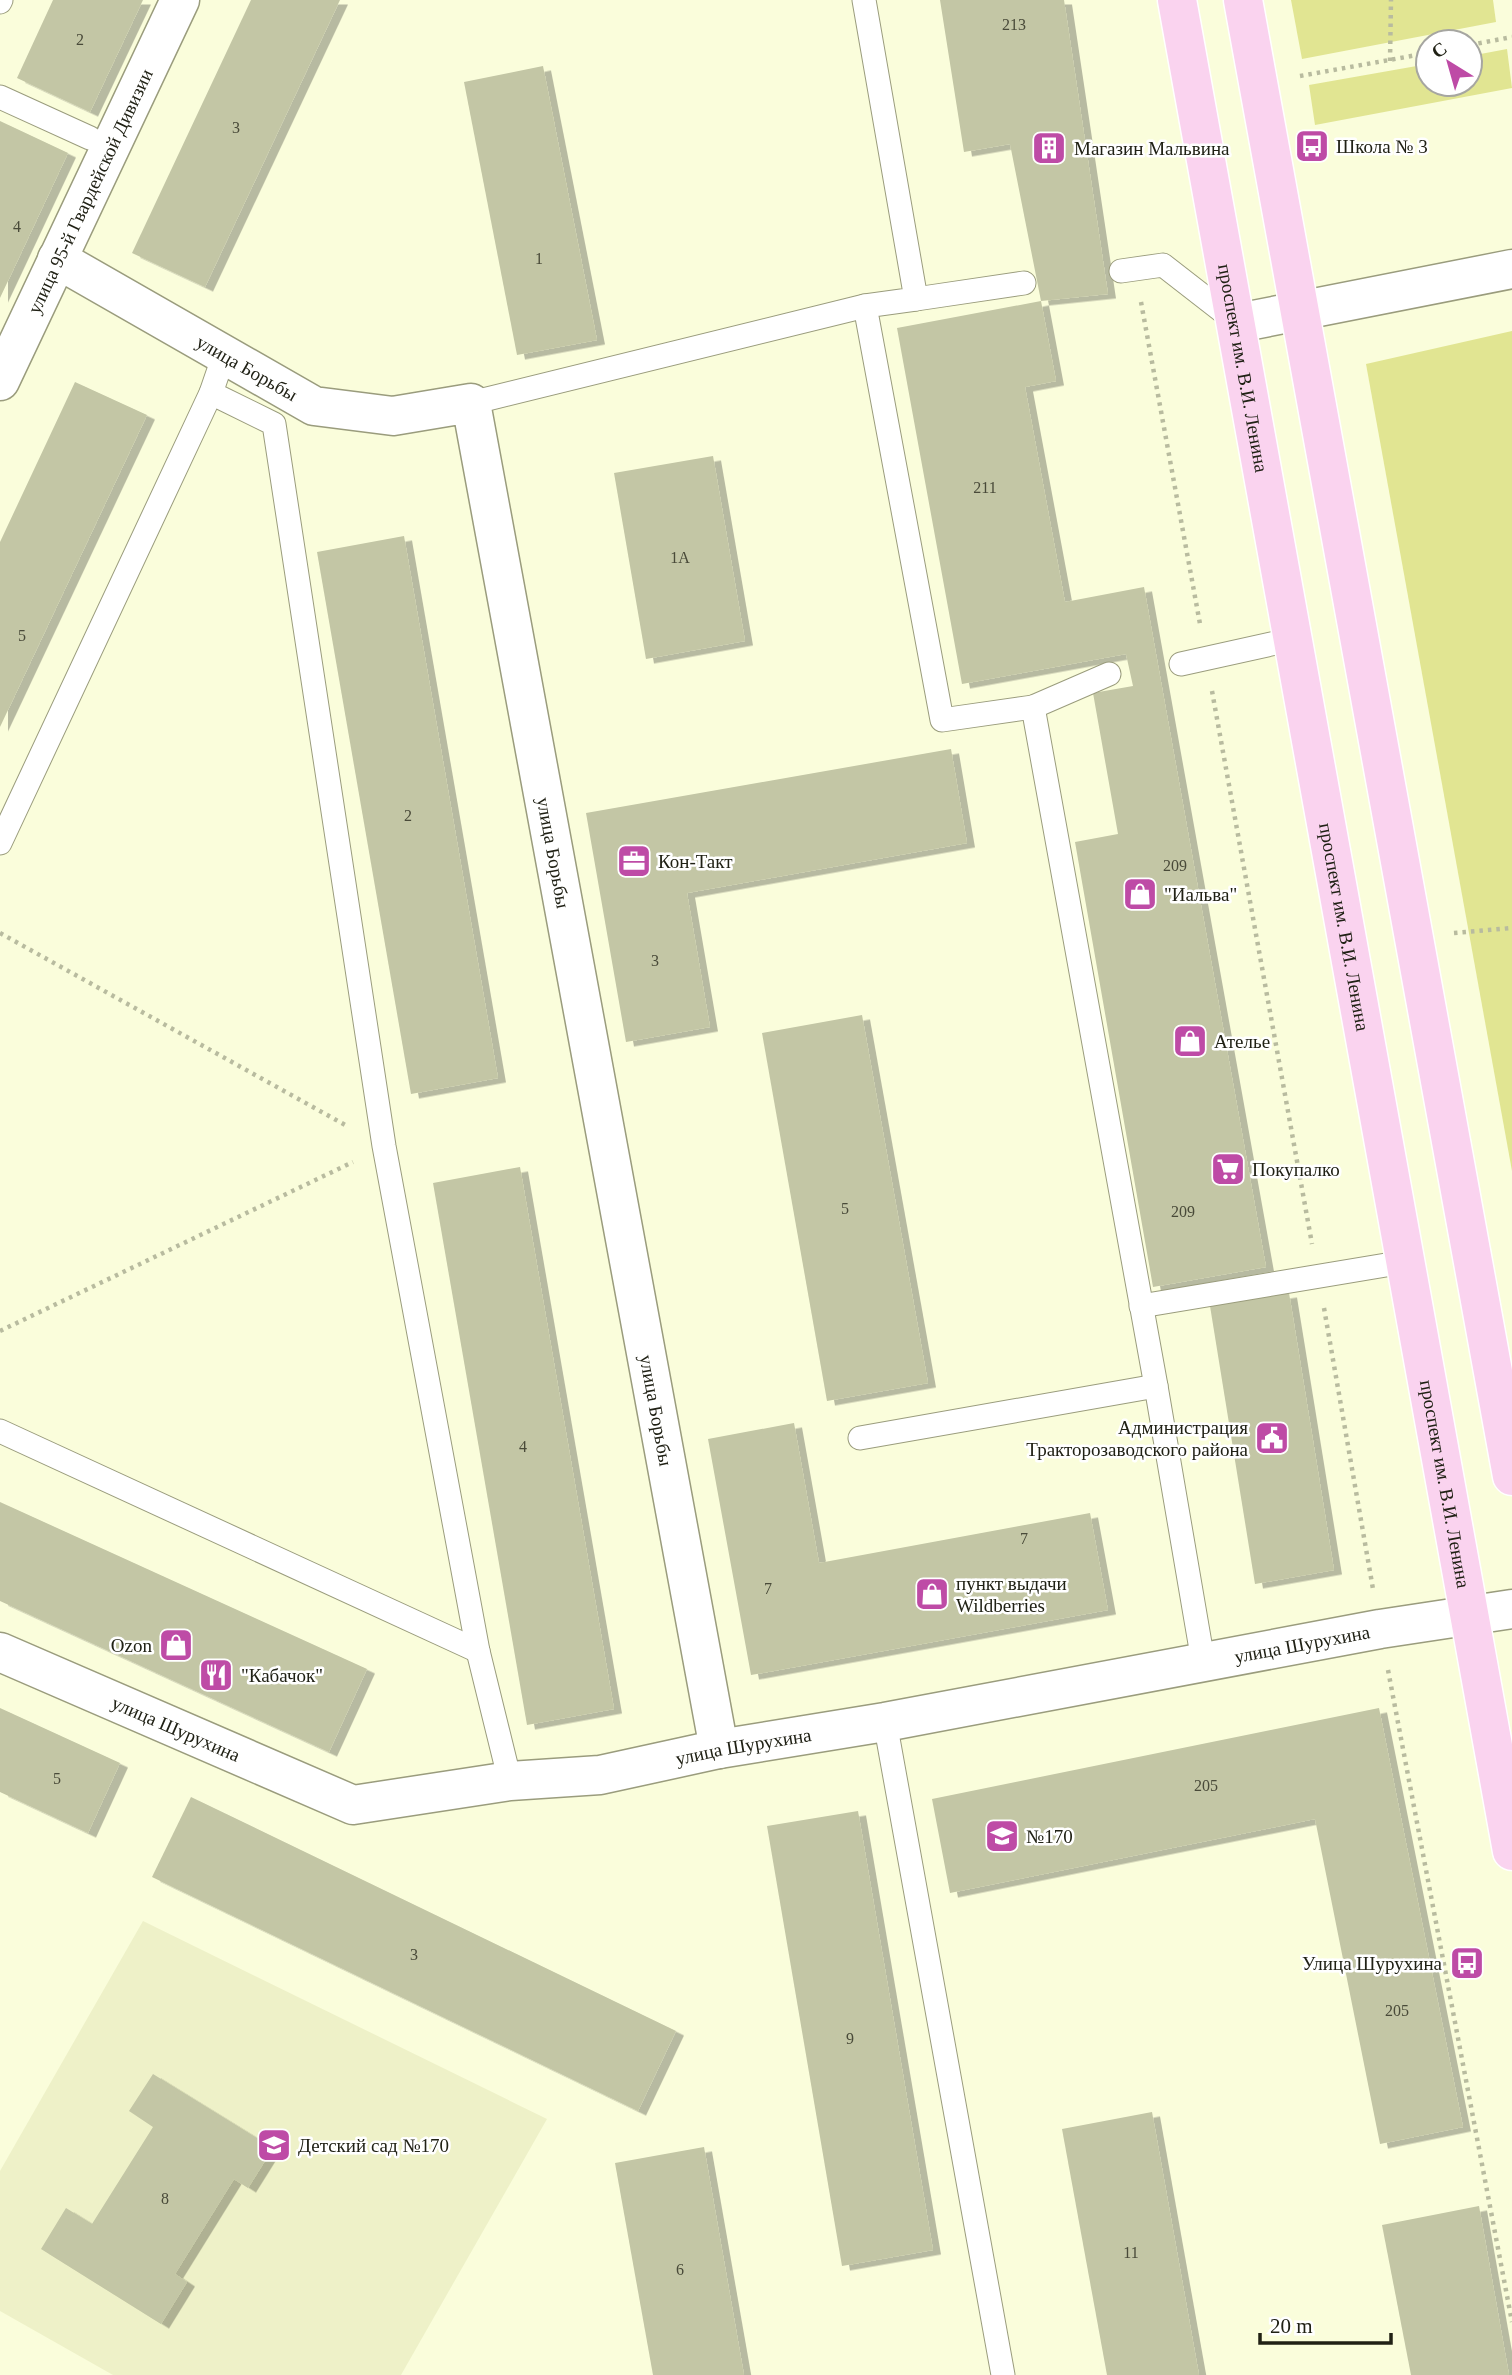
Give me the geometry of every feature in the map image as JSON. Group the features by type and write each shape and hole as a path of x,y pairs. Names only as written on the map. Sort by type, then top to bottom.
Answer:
{"main road":[{"name":"проспект им. В.И. Ленина","path":"1177,0 1238,323 1404,1262 1512,1851"},
{"path":"1243,0 1512,1476"}],"street":[{"name":"улица 95-й Гвардейской Дивизии","path":"0,381 180,0"},
{"name":"улица Борьбы","path":"57,259 314,405 393,416 471,403 719,1749"},
{"path":"1238,323 1512,269"},
{"name":"улица Шурухина","path":"0,1652 353,1805 510,1781 600,1775 719,1749 885,1722 1468,1614 1512,1609"}],"lane":[{"path":"864,0 916,299"},
{"path":"0,97 90,138"},
{"path":"1121,271 1163,265 1238,323"},
{"path":"471,403 865,306 1024,283"},
{"path":"865,306 942,720 1033,707 1109,674"},
{"path":"0,843 211,393 224,355"},
{"path":"211,393 274,424 384,1146 478,1651 510,1781"},
{"path":"1181,664 1294,639"},
{"path":"1033,707 1142,1306 1203,1661"},
{"path":"1142,1306 1404,1262"},
{"path":"860,1438 1156,1386"},
{"path":"0,1431 478,1651"},
{"path":"885,1722 1003,2375"}],"path":[{"path":"1390,61 1391,0"},
{"path":"1484,42 1512,37"},
{"path":"1295,77 1414,56"},
{"path":"1442,934 1512,928"},
{"path":"0,933 384,1146"},
{"path":"0,1331 384,1146"}],"shaded area":[{"name":"Детский сад №170","path":"143,1921 547,2119 401,2375 113,2375 0,2311 0,2171"}],"green space":[{"path":"1291,0 1493,0 1496,22 1465,28 1414,28 1414,38 1302,59"},
{"path":"1507,49 1512,88 1484,93 1484,53"},
{"path":"1414,66 1414,98 1459,98 1315,125 1309,85"},
{"path":"1512,331 1512,1171 1366,364"}],"building":[{"path":"53,0 143,0 90,112 17,78"},
{"path":"251,0 340,0 205,287 132,253"},
{"name":"Магазин Мальвина","path":"940,0 1064,0 1108,294 1041,301 1010,144 964,152"},
{"path":"543,66 597,340 517,355 464,82"},
{"path":"0,121 68,153 0,298"},
{"path":"1041,301 1056,381 1025,387 1065,602 1144,587 1266,1267 1153,1287 1075,842 1118,834 1093,693 1133,686 1126,654 962,684 897,328"},
{"path":"75,382 147,415 0,727 0,542"},
{"path":"713,456 745,641 646,659 614,473"},
{"path":"404,536 498,1078 411,1094 317,552"},
{"path":"951,749 967,843 687,893 710,1027 626,1042 586,813"},
{"path":"862,1015 928,1383 827,1401 762,1033"},
{"path":"520,1167 614,1709 527,1725 433,1183"},
{"name":"Администрация Тракторозаводского района","path":"1289,1293 1334,1570 1255,1584 1210,1306"},
{"path":"794,1423 819,1563 1090,1513 1108,1610 751,1675 708,1439"},
{"path":"0,1502 367,1669 329,1752 0,1601"},
{"path":"0,1708 120,1763 88,1833 0,1792"},
{"path":"1379,1708 1463,2127 1380,2144 1315,1819 950,1893 932,1799"},
{"path":"191,1797 676,2031 638,2111 152,1877"},
{"path":"858,1811 933,2250 842,2266 767,1826"},
{"path":"153,2074 273,2148 248,2188 234,2179 175,2274 187,2282 161,2324 41,2249 66,2208 92,2224 153,2127 129,2111"},
{"path":"1152,2112 1199,2375 1107,2375 1062,2129"},
{"path":"704,2147 744,2375 653,2375 615,2163"},
{"path":"1479,2206 1509,2375 1411,2375 1382,2225"}],"place":[{"name":"Школа № 3","path":"1312,146"},
{"name":"Магазин Мальвина","path":"1049,148"},
{"name":"Кон-Такт","path":"634,861"},
{"name":"\"Иальва\"","path":"1140,894"},
{"name":"Ателье","path":"1190,1041"},
{"name":"Покупалко","path":"1228,1169"},
{"name":"Администрация Тракторозаводского района","path":"1272,1438"},
{"name":"пункт выдачи Wildberries","path":"932,1594"},
{"name":"Ozon","path":"176,1645"},
{"name":"\"Кабачок\"","path":"216,1675"},
{"name":"№170","path":"1002,1836"},
{"name":"Улица Шурухина","path":"1467,1963"},
{"name":"Детский сад №170","path":"274,2145"}]}
